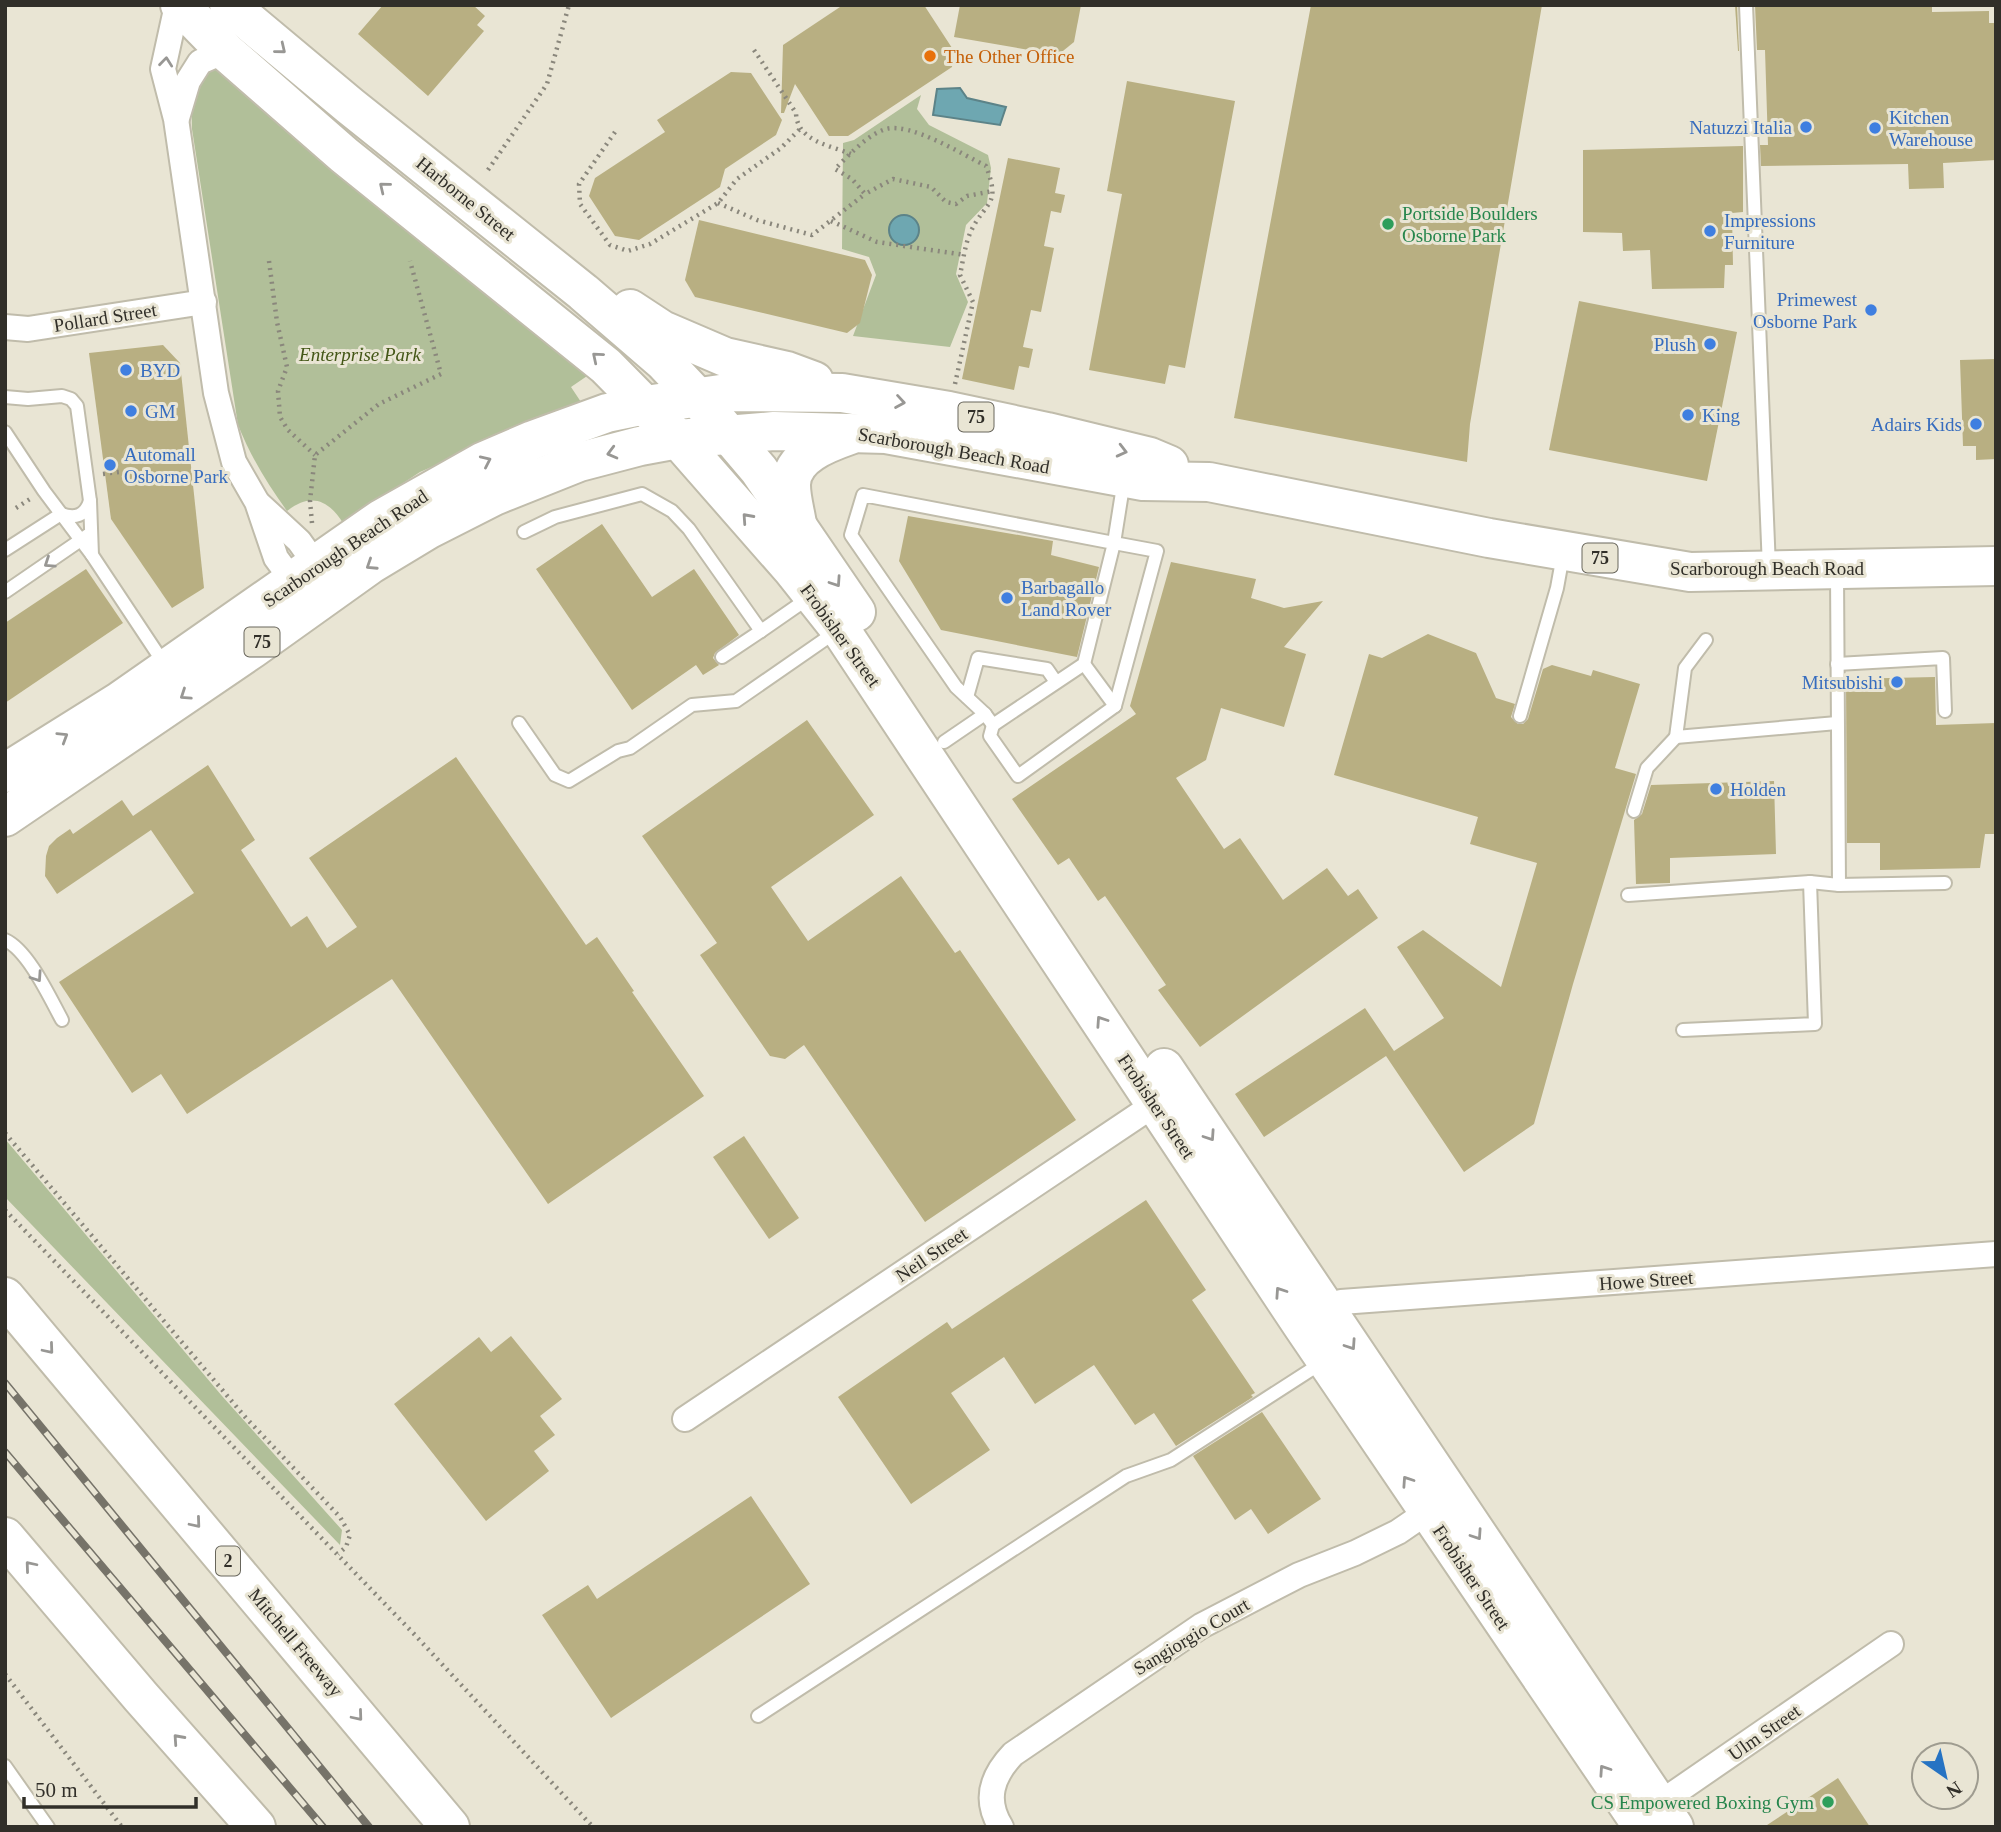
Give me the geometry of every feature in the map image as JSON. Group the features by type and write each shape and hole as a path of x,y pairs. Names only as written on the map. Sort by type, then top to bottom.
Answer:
{"main road":[{"path":"178,5 225,51 344,155 587,349 646,405"},
{"name":"Harborne Street","path":"229,5 339,97 630,330 697,397"},
{"path":"583,292 616,299 662,330 725,357 787,371 842,393"},
{"name":"Scarborough Beach Road","path":"5,817 381,519 482,462 607,413 734,392 842,393 949,411 1150,457 1209,482"},
{"name":"Frobisher Street","path":"697,397 758,470 944,742 1166,1096"},
{"name":"Frobisher Street","path":"646,405 840,629 1166,1096 1653,1819"},
{"name":"Scarborough Beach Road","path":"5,773 313,575 371,564 429,529 495,496 579,462 639,446 729,433 774,430 886,434 1143,481 1209,482 1564,552 1690,572 1996,566"},
{"path":"797,526 791,483 797,465 821,444 857,432"},
{"name":"Mitchell Freeway","path":"5,1297 450,1827"},
{"name":"Frobisher Street","path":"1314,1317 1326,1360 1439,1504"},
{"path":"5,1537 256,1827"}],"street":[{"path":"178,5 163,69 176,118 216,393 224,428 234,463 257,502 276,558 313,575"},
{"path":"176,118 188,81 200,62 225,51"},
{"name":"Pollard Street","path":"5,327 28,329 204,302"},
{"name":"Neil Street","path":"685,1419 1166,1096"},
{"name":"Howe Street","path":"1314,1317 1341,1302 1996,1254"},
{"name":"Sangiorgio Court","path":"1001,1827 993,1814 991,1797 1001,1766 1013,1754 1201,1626 1299,1576 1398,1532 1439,1504"},
{"name":"Ulm Street","path":"1653,1819 1891,1644"}],"lane":[{"path":"1746,5 1770,572"},
{"path":"5,397 28,399 62,396 71,399 77,406 90,501 86,537 92,555 167,668"},
{"path":"5,432 61,514 86,537"},
{"path":"993,725 956,687 851,535 863,495 1114,543 1157,551 1115,706 1018,776 990,736 993,725 1084,664 1114,543 1124,478"},
{"path":"524,532 555,517 642,494 672,511 689,529 761,631"},
{"path":"5,550 61,514 71,517 79,515 87,510 90,501"},
{"path":"5,592 86,537"},
{"path":"1520,716 1557,588 1564,552"},
{"path":"1837,570 1839,885"},
{"path":"722,657 813,595"},
{"path":"519,723 555,775 569,782 618,751 629,748 692,705 736,701 840,629"},
{"path":"1634,811 1647,768 1676,737 1685,668 1706,640"},
{"path":"967,696 978,658 1047,669 1056,682"},
{"path":"1837,664 1943,658 1945,710"},
{"path":"1084,664 1115,706"},
{"path":"944,742 985,714"},
{"path":"1676,737 1837,723"},
{"path":"1683,1030 1815,1024 1810,881"},
{"path":"1628,895 1810,881 1839,885 1945,883"},
{"path":"5,940 14,944 42,984 62,1020"},
{"path":"758,1716 1126,1476 1171,1460 1326,1360"},
{"path":"5,1766 48,1827"}],"path":[{"path":"488,170 547,84 569,5"},
{"path":"754,50 796,114 796,124 805,136 851,154"},
{"path":"615,132 579,184 580,204 610,244 628,251 650,244 718,203 737,179 781,148 800,129"},
{"path":"865,194 852,179 835,169 858,147 886,129 914,130 986,166 994,197 970,232 960,275 973,302 955,388"},
{"path":"718,203 757,220 812,235 865,194 893,179 931,187 946,202 956,204 967,196 993,191"},
{"path":"830,221 877,242 965,255"},
{"path":"270,261 277,322 287,367 278,391 280,417 288,430 315,455"},
{"path":"313,575 310,501 315,455 379,404 441,374 410,261"},
{"path":"86,477 119,472"},
{"path":"16,508 44,491"},
{"path":"5,1133 246,1418 340,1517 350,1535 346,1546 338,1554"},
{"path":"5,1210 338,1554 593,1827"},
{"path":"5,1674 122,1827"}],"green space":[{"name":"Enterprise Park","path":"214,68 225,72 590,374 571,387 581,402 420,472 343,523 331,508 318,501 303,502 287,511 260,470 238,425 192,129 193,105 198,85 206,70"},
{"path":"921,95 917,109 929,125 988,155 991,168 987,203 966,225 956,274 968,302 950,347 853,336 876,275 869,257 842,249 843,143 854,140"},
{"path":"5,1139 222,1396 342,1530 340,1545 5,1197"}],"water":[{"path":"960,88 967,98 1006,107 1000,125 933,115 937,89"},
{"path":"904,215 910,216 918,224 918,236 910,244 904,245 898,244 890,236 889,230 890,224 898,216"}],"building":[{"path":"383,5 473,5 485,16 477,25 484,31 428,96 358,34"},
{"path":"843,5 924,5 954,51 952,67 848,136 829,136 795,84 784,113 781,113 783,45"},
{"path":"960,5 1081,5 1074,42 1058,55 954,37"},
{"name":"Portside Boulders Osborne Park","path":"1311,5 1542,5 1470,424 1467,462 1234,418"},
{"path":"1737,5 1739,51 1738,51"},
{"path":"1755,5 1932,5 1932,12 1989,11 1989,23 1996,23 1996,160 1943,163 1944,188 1909,189 1908,164 1761,166 1760,145 1768,145 1765,50 1757,50"},
{"path":"731,72 751,73 782,120 776,135 725,169 720,187 639,240 615,236 589,196 595,178 665,132 657,120"},
{"path":"1127,81 1235,101 1185,368 1169,365 1165,384 1089,370 1122,194 1107,191"},
{"path":"1743,146 1743,212 1732,213 1733,265 1725,265 1724,288 1652,289 1650,250 1623,251 1622,233 1583,232 1583,150"},
{"path":"1008,158 1060,168 1055,193 1065,195 1061,213 1051,211 1044,246 1054,248 1041,312 1031,310 1023,347 1033,349 1029,368 1019,366 1014,390 962,379"},
{"path":"699,220 865,260 872,275 860,323 847,333 695,297 685,280"},
{"path":"1579,301 1737,332 1707,481 1549,450"},
{"path":"163,345 180,363 204,588 172,608 111,519 89,353"},
{"path":"1996,359 1996,459 1976,460 1976,446 1963,446 1960,360"},
{"name":"Barbagallo Land Rover","path":"908,516 1053,541 1051,555 1099,567 1077,657 941,630 899,561"},
{"path":"602,524 652,597 694,569 739,635 715,653 713,658 719,665 703,675 696,665 632,710 536,569"},
{"path":"1171,562 1256,579 1251,598 1284,608 1323,601 1284,647 1306,654 1284,727 1221,708 1206,760 1176,778 1224,849 1240,838 1283,900 1327,868 1348,896 1358,889 1378,918 1200,1047 1158,990 1166,985 1105,896 1098,901 1069,858 1058,865 1012,799 1136,714 1130,706"},
{"path":"86,569 123,623 5,703 5,623"},
{"path":"1428,634 1476,653 1496,698 1515,704 1511,717 1518,724 1523,724 1528,719 1543,669 1552,665 1591,676 1593,670 1640,684 1615,768 1636,774 1534,1124 1464,1172 1386,1056 1264,1137 1235,1094 1365,1008 1394,1051 1444,1018 1397,947 1423,930 1501,987 1537,863 1470,844 1478,817 1334,775 1369,654 1382,658"},
{"path":"1935,677 1936,725 1996,723 1996,834 1985,834 1980,868 1880,870 1880,843 1847,843 1846,679"},
{"path":"807,720 874,815 771,887 808,941 901,876 955,953 960,950 1076,1120 925,1222 804,1045 785,1059 770,1056 700,955 717,943 642,836"},
{"path":"456,757 586,945 597,937 704,1096 548,1204 392,979 187,1114 161,1074 132,1093 59,982 194,893 151,830 57,894 45,876 49,846 70,829 73,834 122,800 133,816 208,765 255,840 241,850 291,927 307,916 327,948 357,927 309,858"},
{"path":"1774,781 1776,854 1670,858 1670,883 1636,884 1634,820 1642,814 1651,785"},
{"path":"744,1136 799,1218 769,1239 713,1157"},
{"path":"1146,1200 1206,1290 1192,1300 1255,1393 1251,1395 1253,1397 1176,1446 1154,1413 1135,1425 1094,1365 1035,1404 1004,1357 951,1393 990,1450 911,1504 838,1397 947,1322 952,1329"},
{"path":"511,1336 562,1399 540,1416 555,1435 534,1451 549,1471 486,1521 394,1404 479,1337 491,1352"},
{"path":"1262,1412 1321,1499 1268,1534 1251,1509 1235,1520 1193,1456"},
{"path":"751,1496 810,1584 611,1718 542,1615 588,1585 597,1599"},
{"name":"CS Empowered Boxing Gym","path":"1838,1778 1870,1827 1764,1827"}],"railway":[{"path":"5,1383 369,1827"},
{"path":"5,1452 323,1827"}],"place":[{"name":"The Other Office","path":"930,56"},
{"name":"Natuzzi Italia","path":"1806,127"},
{"name":"Kitchen Warehouse","path":"1875,128"},
{"name":"Portside Boulders Osborne Park","path":"1388,224"},
{"name":"Impressions Furniture","path":"1710,231"},
{"name":"Primewest Osborne Park","path":"1871,310"},
{"name":"Plush","path":"1710,344"},
{"name":"BYD","path":"126,370"},
{"name":"GM","path":"131,411"},
{"name":"King","path":"1688,415"},
{"name":"Adairs Kids","path":"1976,424"},
{"name":"Automall Osborne Park","path":"110,465"},
{"name":"Barbagallo Land Rover","path":"1007,598"},
{"name":"Mitsubishi","path":"1897,682"},
{"name":"Holden","path":"1716,789"},
{"name":"CS Empowered Boxing Gym","path":"1828,1802"}]}
